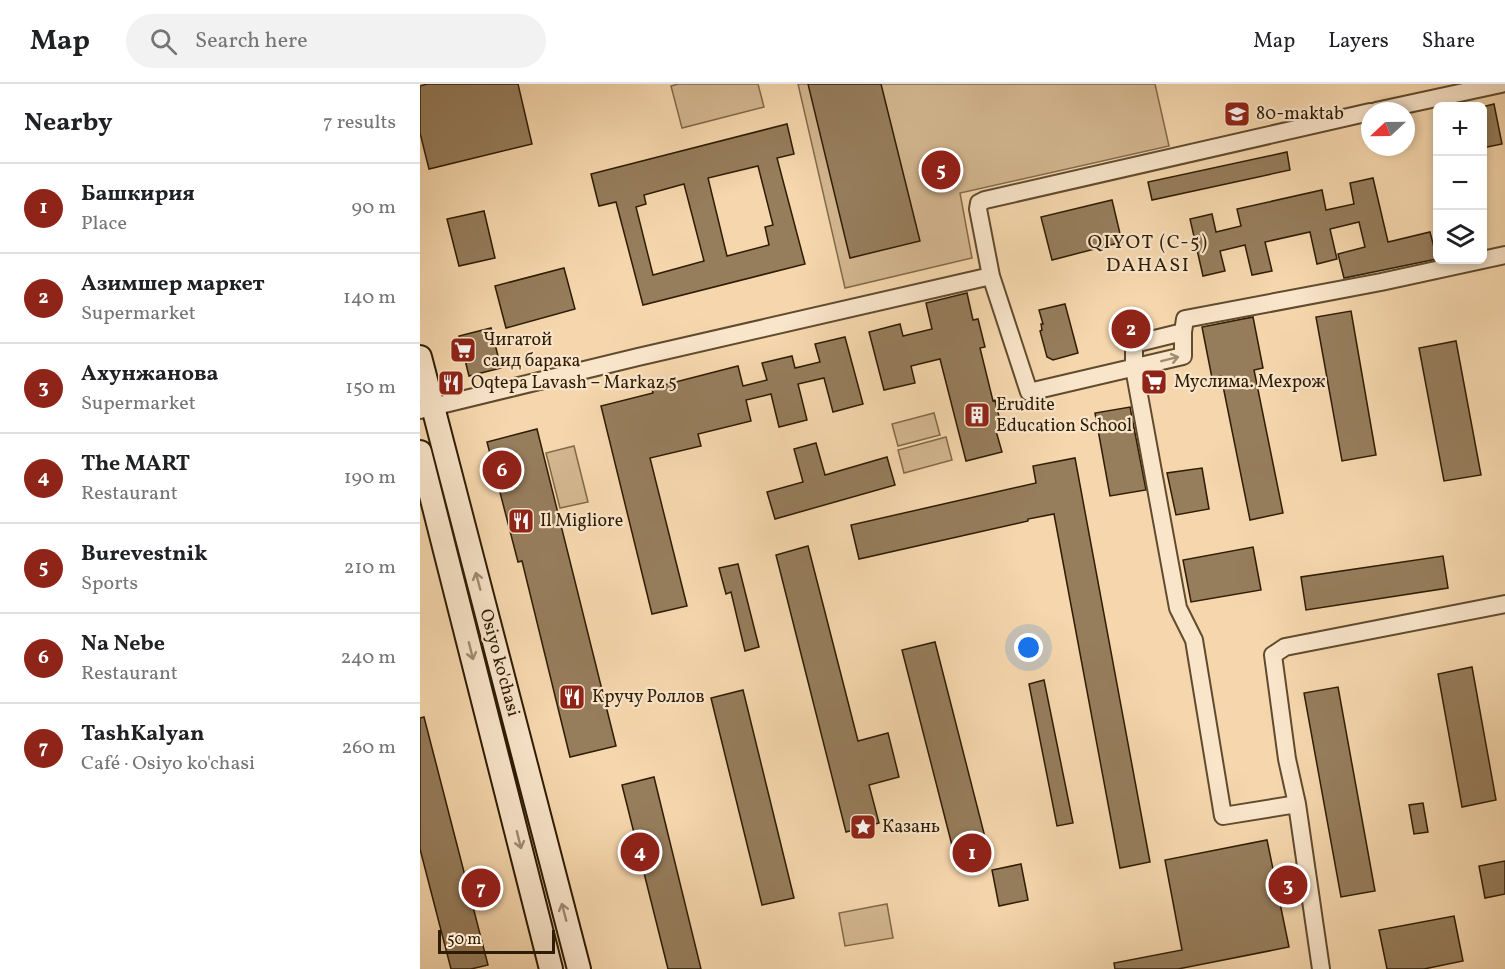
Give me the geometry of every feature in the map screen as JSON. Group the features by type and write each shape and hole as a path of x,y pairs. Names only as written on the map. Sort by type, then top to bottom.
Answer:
{"main road":[{"name":"Osiyo ko'chasi","path":"420,357 426,409 579,969"},
{"name":"Osiyo ko'chasi","path":"420,452 551,969"}],"street":[{"path":"1415,103 1501,84"},
{"path":"1361,114 979,203 978,209 992,276 1029,392 1183,356 1185,319 1381,282 1505,255"},
{"path":"426,409 649,354 992,276"},
{"path":"1183,332 1134,344 1134,368 1178,608 1194,640 1223,816 1297,804"},
{"path":"1321,969 1297,804 1287,759 1273,655 1285,647 1505,604"}],"shaded area":[{"path":"678,84 758,84 764,107 682,128 671,86"},
{"path":"798,84 1155,84 1169,146 960,193 972,258 845,288"},
{"path":"934,413 940,435 898,446 892,424"},
{"path":"946,437 952,460 904,473 898,450"},
{"path":"574,446 588,502 560,508 546,453"},
{"path":"887,904 893,938 845,946 839,913"}],"building":[{"path":"427,84 518,84 532,144 429,169 420,133 420,86"},
{"path":"808,84 881,84 920,241 850,258"},
{"path":"1494,104 1502,144 1487,147 1487,106"},
{"path":"787,124 794,154 777,158 805,264 643,305 616,202 599,206 591,174","holes":["758,166 773,225 765,227 769,245 727,256 708,178","684,184 704,261 653,275 636,207 646,204 644,195"]},
{"path":"1287,152 1290,170 1152,200 1148,182"},
{"path":"1373,178 1388,242 1430,232 1433,260 1344,278 1338,254 1365,247 1359,222 1330,229 1337,259 1317,264 1310,232 1265,242 1272,271 1252,275 1245,245 1220,251 1225,271 1203,276 1190,219 1212,214 1216,232 1241,226 1237,209 1322,190 1326,210 1354,204 1350,183"},
{"path":"1112,200 1122,242 1052,260 1041,217"},
{"path":"484,211 495,258 459,266 447,219"},
{"path":"564,268 575,309 506,328 495,286"},
{"path":"967,293 973,320 978,319 985,347 980,348 1002,429 996,431 1002,452 966,461 940,359 911,366 915,383 884,390 869,332 900,324 903,336 932,329 926,303"},
{"path":"1065,304 1078,353 1053,360 1047,357 1040,331 1042,330 1041,324 1043,324 1039,310"},
{"path":"1351,311 1376,455 1342,461 1316,317"},
{"path":"1253,317 1263,368 1254,370 1283,513 1250,520 1221,376 1212,378 1202,327"},
{"path":"491,328 501,368 469,376 459,336"},
{"path":"845,337 863,404 833,412 824,378 798,384 807,420 779,427 771,394 746,400 751,421 698,434 701,446 650,458 687,606 652,614 601,406 653,393 652,388 738,366 743,386 767,380 762,363 792,356 795,368 820,362 815,344"},
{"path":"1456,341 1481,475 1444,481 1419,348"},
{"path":"1130,407 1146,490 1110,496 1095,413"},
{"path":"537,429 616,746 570,757 522,561 518,562 487,442"},
{"path":"816,443 825,475 887,457 895,485 775,519 767,492 803,482 794,449"},
{"path":"1075,458 1150,862 1120,868 1054,514 859,559 851,525 1036,483 1033,466"},
{"path":"1202,468 1209,509 1176,515 1167,473"},
{"path":"808,546 858,741 888,733 899,777 869,785 879,823 846,832 776,555"},
{"path":"1253,547 1261,590 1191,602 1183,560"},
{"path":"1443,556 1448,588 1306,610 1301,577"},
{"path":"738,564 759,647 745,651 731,592 726,594 719,568"},
{"path":"935,642 988,849 955,857 902,650"},
{"path":"1472,667 1496,800 1462,807 1438,674"},
{"path":"1044,680 1073,823 1057,826 1029,684"},
{"path":"1338,687 1375,891 1341,897 1304,693"},
{"path":"743,690 794,898 762,905 711,698"},
{"path":"424,717 488,965 471,969 451,969 420,849 420,718"},
{"path":"654,777 701,969 668,969 622,785"},
{"path":"1423,803 1428,832 1414,834 1409,805"},
{"path":"1267,840 1289,947 1178,969 1115,969 1114,963 1182,950 1165,860"},
{"path":"1505,861 1505,894 1485,898 1479,866"},
{"path":"1021,864 1028,900 999,906 992,870"},
{"path":"1454,916 1463,961 1424,969 1387,969 1379,930"}],"place":[{"name":"80-maktab","path":"1237,114"},
{"name":"Burevestnik","path":"941,170"},
{"name":"Азимшер маркет","path":"1131,329"},
{"name":"Чигатой саид барака","path":"463,350"},
{"name":"Муслима. Мехрож","path":"1154,382"},
{"name":"Oqtepa Lavash – Markaz 5","path":"451,383"},
{"name":"Erudite Education School","path":"977,415"},
{"name":"Na Nebe","path":"502,470"},
{"name":"Il Migliore","path":"521,521"},
{"name":"Кручу Роллов","path":"572,697"},
{"name":"Казань","path":"863,827"},
{"name":"The MART","path":"640,852"},
{"name":"Башкирия","path":"972,853"},
{"name":"Ахунжанова","path":"1288,885"},
{"name":"TashKalyan","path":"481,888"}],"district":[{"name":"QIYOT (C-5) DAHASI","path":"1148,254"}]}
